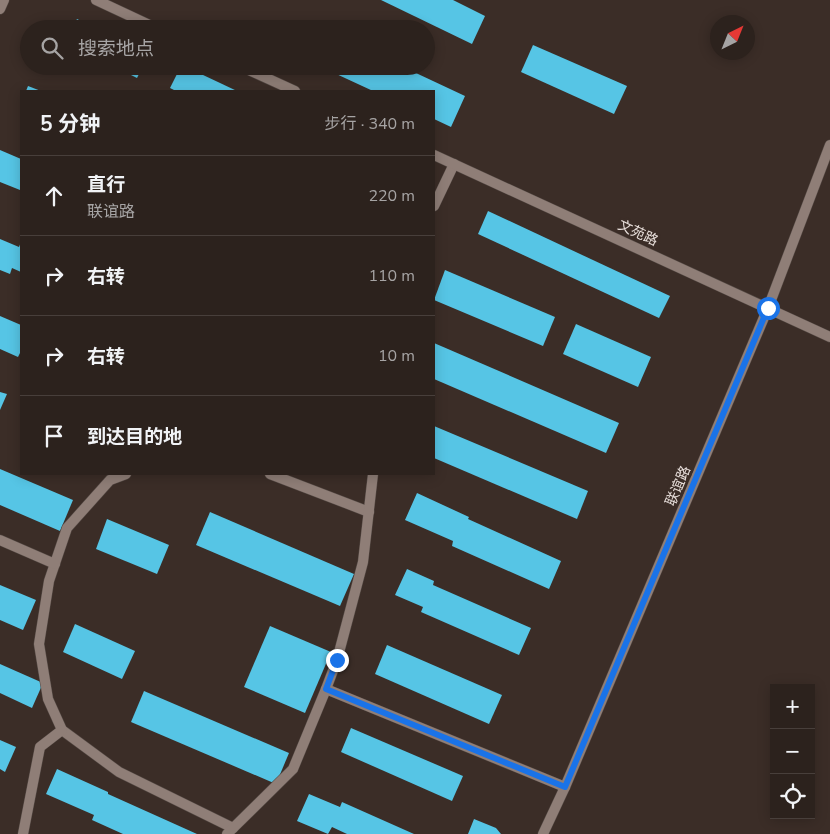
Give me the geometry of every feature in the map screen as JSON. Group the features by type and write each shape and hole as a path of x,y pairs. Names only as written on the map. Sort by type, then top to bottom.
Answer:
{"street":[{"path":"0,9 4,0"},
{"path":"96,0 139,20"},
{"path":"260,75 293,90"},
{"name":"联谊路","path":"544,834 768,308 830,145"},
{"name":"文苑路","path":"435,155 830,337"},
{"path":"435,204 454,164"},
{"path":"123,475 110,480 67,528 49,581 39,644 48,699 62,730 118,772 230,831 293,769 326,689 337,660 363,562 373,475"},
{"path":"273,475 369,512"},
{"path":"0,540 55,564"},
{"path":"326,689 565,787"},
{"path":"23,834 40,747 62,730"}],"building":[{"path":"381,0 453,0 485,16 472,44 435,26 435,20 422,20"},
{"path":"533,45 627,86 614,114 521,72"},
{"path":"176,75 203,75 235,90 174,90 170,88"},
{"path":"338,75 420,75 465,96 451,127 435,119 435,90 371,90"},
{"path":"28,86 38,90 26,90"},
{"path":"0,150 20,159 20,190 0,182"},
{"path":"488,211 670,296 659,318 478,234"},
{"path":"0,239 19,247 20,244 20,272 12,268 10,274 0,270"},
{"path":"445,270 555,317 543,346 435,300"},
{"path":"0,316 20,325 20,353 18,357 0,349"},
{"path":"576,324 651,357 638,387 563,354"},
{"path":"435,343 619,423 606,453 435,379"},
{"path":"0,392 7,394 0,410"},
{"path":"435,426 588,491 577,519 435,458"},
{"path":"0,469 73,500 60,531 0,505"},
{"path":"417,493 469,517 468,519 561,561 549,589 452,546 453,541 405,520"},
{"path":"210,512 354,574 340,606 196,545"},
{"path":"107,519 169,545 157,574 96,549"},
{"path":"407,569 434,581 433,585 531,628 519,655 421,612 423,607 395,595"},
{"path":"0,585 36,600 23,630 0,620"},
{"path":"75,624 135,651 122,679 63,652"},
{"path":"270,626 331,652 305,713 244,687"},
{"path":"387,645 502,695 489,724 375,674"},
{"path":"0,664 43,683 32,708 0,693"},
{"path":"144,691 289,753 276,784 131,722"},
{"path":"351,728 463,776 452,801 341,752"},
{"path":"0,740 16,747 5,772 0,769"},
{"path":"57,769 197,834 123,834 92,820 94,815 46,794"},
{"path":"309,794 340,807 342,802 414,834 347,834 332,827 328,834 297,821"},
{"path":"474,819 496,828 501,834 468,834"}],"route":[{"path":"337,660 326,689 565,787 768,308"}]}
